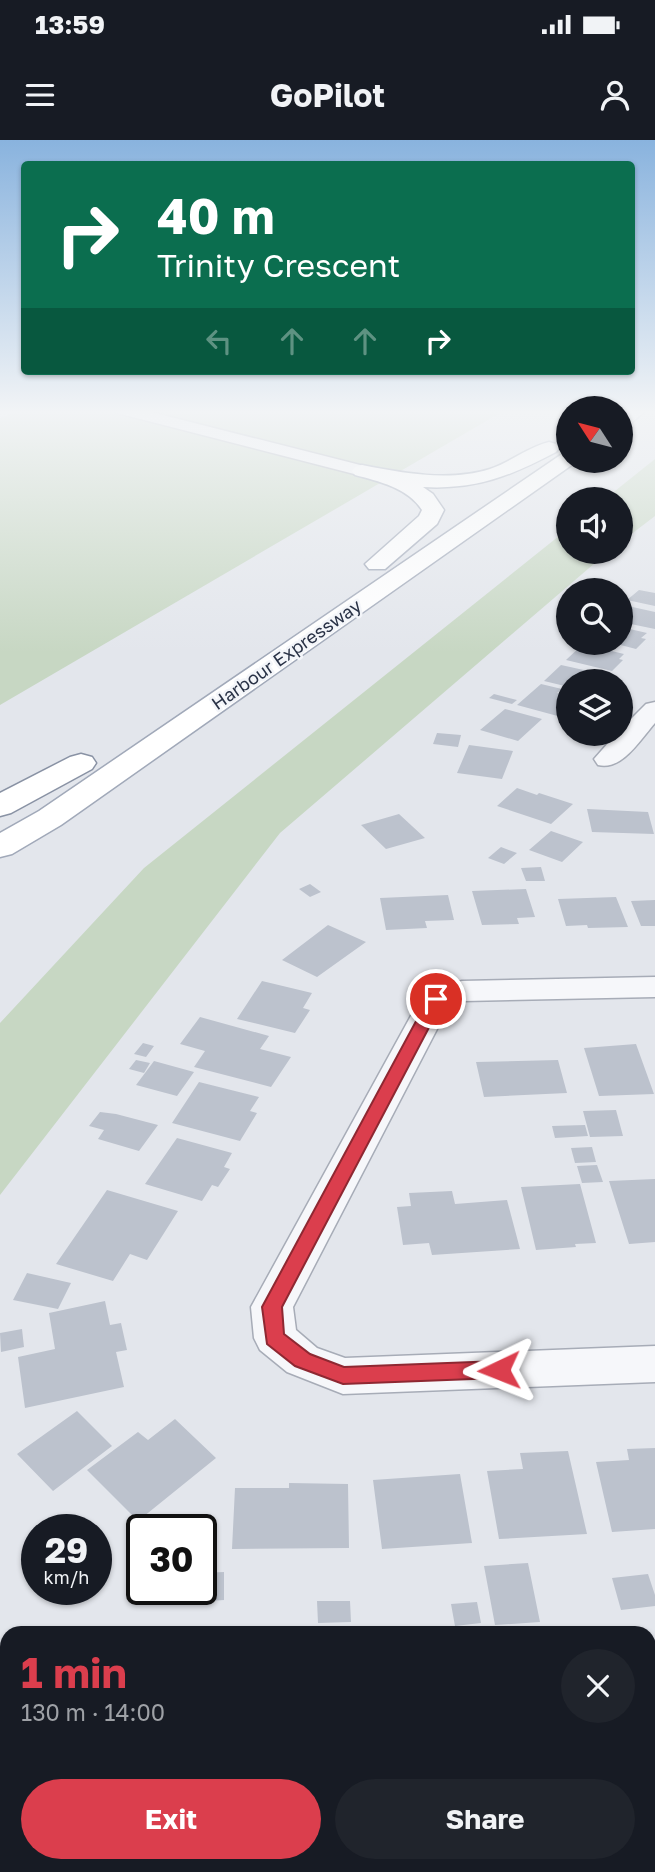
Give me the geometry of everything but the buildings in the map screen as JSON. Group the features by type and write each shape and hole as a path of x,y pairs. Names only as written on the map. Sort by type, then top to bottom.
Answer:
{"main road":[{"path":"361,578 429,519 433,510 429,501 416,491"},
{"name":"Harbour Expressway","path":"221,670 491,491"},
{"name":"Harbour Expressway","path":"0,847 50,818 522,491"},
{"path":"0,806 93,755 0,813"}],"street":[{"path":"607,759 655,709"},
{"path":"655,987 462,991 436,999 272,1307 275,1338 302,1360 343,1376 655,1364"}],"green space":[{"path":"0,491 367,491 0,705"},
{"path":"633,491 655,491 655,516 633,533"},
{"path":"556,538 556,564 594,564 578,578 556,578 556,596 280,833 0,1195 0,1023 144,868"}],"route":[{"path":"436,999 272,1307 275,1338 302,1360 343,1376 499,1370"}]}
